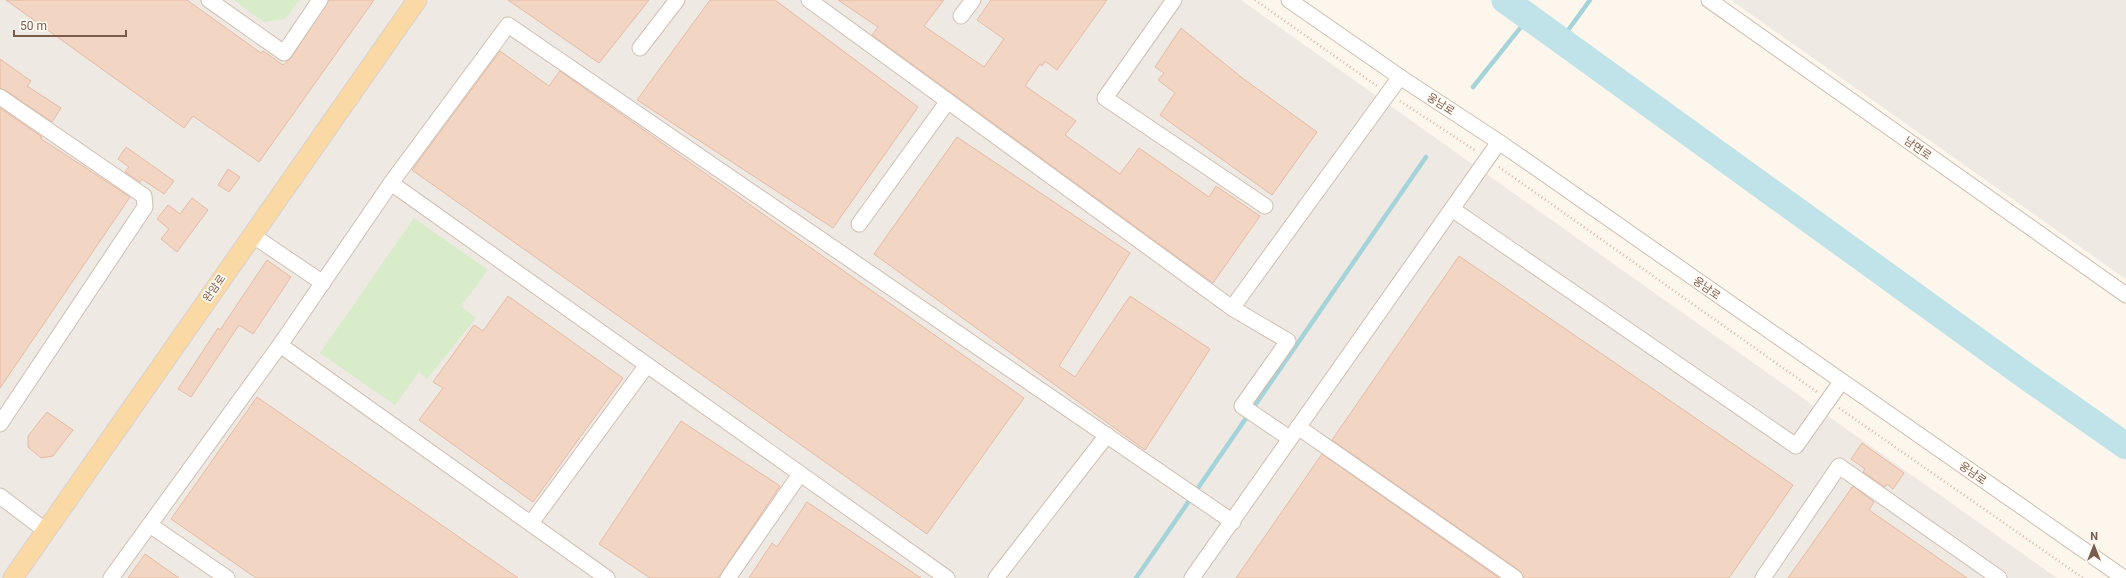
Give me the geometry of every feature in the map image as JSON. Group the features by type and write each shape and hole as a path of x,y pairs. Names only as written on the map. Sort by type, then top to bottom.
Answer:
{"main road":[{"name":"완암로","path":"13,578 417,0"}],"street":[{"path":"209,0 284,53 320,0"},
{"path":"640,48 677,0"},
{"path":"809,0 1232,308 1288,341 1242,406 1258,418 1294,432 1515,578"},
{"path":"961,16 973,0"},
{"path":"1174,0 1105,98 1265,206"},
{"name":"웅남로","path":"1289,0 1400,77 1499,142 2124,578"},
{"name":"남면로","path":"1709,0 2126,295"},
{"path":"111,578 280,345 391,183 508,25 1185,488 1232,522"},
{"path":"1232,308 1400,77"},
{"path":"0,97 144,196 145,207 0,424"},
{"path":"858,224 948,101"},
{"path":"1192,578 1499,142"},
{"path":"391,183 947,578"},
{"path":"1452,209 1796,446 1841,382"},
{"path":"252,235 323,283"},
{"path":"280,345 607,578"},
{"path":"531,523 647,365"},
{"path":"996,578 1107,435"},
{"path":"1763,578 1839,466 1999,578"},
{"path":"728,578 800,474"},
{"path":"0,496 46,531"},
{"path":"150,525 227,578"}],"path":[{"path":"1255,0 1388,93 1487,158 1828,400 2083,578"}],"shaded area":[{"path":"0,0 1241,0 2057,578 0,578"},
{"path":"1731,0 2126,0 2126,279 2110,268"}],"green space":[{"path":"234,0 300,0 285,19 264,22"},
{"path":"414,218 488,270 461,306 476,318 427,379 419,372 395,405 320,353"}],"building":[{"path":"6,0 187,0 261,53 263,51 283,65 291,58 329,0 374,0 259,162 193,116 184,128"},
{"path":"508,0 649,0 599,63"},
{"path":"710,0 775,0 918,107 833,228 637,100"},
{"path":"838,0 944,0 924,26 984,67 1004,39 977,20 991,0 1107,0 1057,70 1045,61 1042,66 1040,64 1025,86 1076,121 1065,135 1120,174 1139,148 1209,197 1216,186 1260,216 1213,283 872,35 878,27"},
{"path":"1181,28 1241,77 1317,132 1272,195 1160,115 1175,93 1158,80 1164,73 1155,67"},
{"path":"500,51 549,86 560,71 1024,398 927,534 412,170"},
{"path":"0,59 31,81 27,86 61,108 52,122 0,88"},
{"path":"0,108 42,137 40,138 130,197 0,388"},
{"path":"957,137 1130,253 1059,366 1075,377 1130,296 1210,349 1145,450 874,254"},
{"path":"126,147 174,181 164,194 142,179 140,182 125,172 129,167 118,159"},
{"path":"228,169 240,177 229,192 218,185"},
{"path":"192,198 208,210 177,252 161,239 169,229 157,219 168,205 180,214"},
{"path":"1459,256 1793,485 1729,578 1524,578 1520,571 1332,440"},
{"path":"267,260 291,277 253,334 239,325 191,397 178,389 218,328 220,330"},
{"path":"508,296 623,378 533,502 419,420 443,388 433,382 474,325 483,331"},
{"path":"257,397 518,578 256,578 171,519"},
{"path":"47,412 73,430 53,456 41,458 28,447 28,436"},
{"path":"681,421 780,486 718,578 650,578 599,544"},
{"path":"1862,443 1904,473 1893,489 1887,484 1885,487 1863,472 1865,469 1851,459"},
{"path":"1322,454 1499,578 1236,578"},
{"path":"1853,486 1874,502 1869,510 1967,578 1788,578"},
{"path":"807,502 921,578 749,578 772,543 777,547"},
{"path":"145,554 179,578 128,578"}],"waterway":[{"path":"1505,0 2023,374 2126,446"},
{"path":"1561,40 1590,0"},
{"path":"1473,87 1529,17"},
{"path":"1136,578 1426,157"}]}
